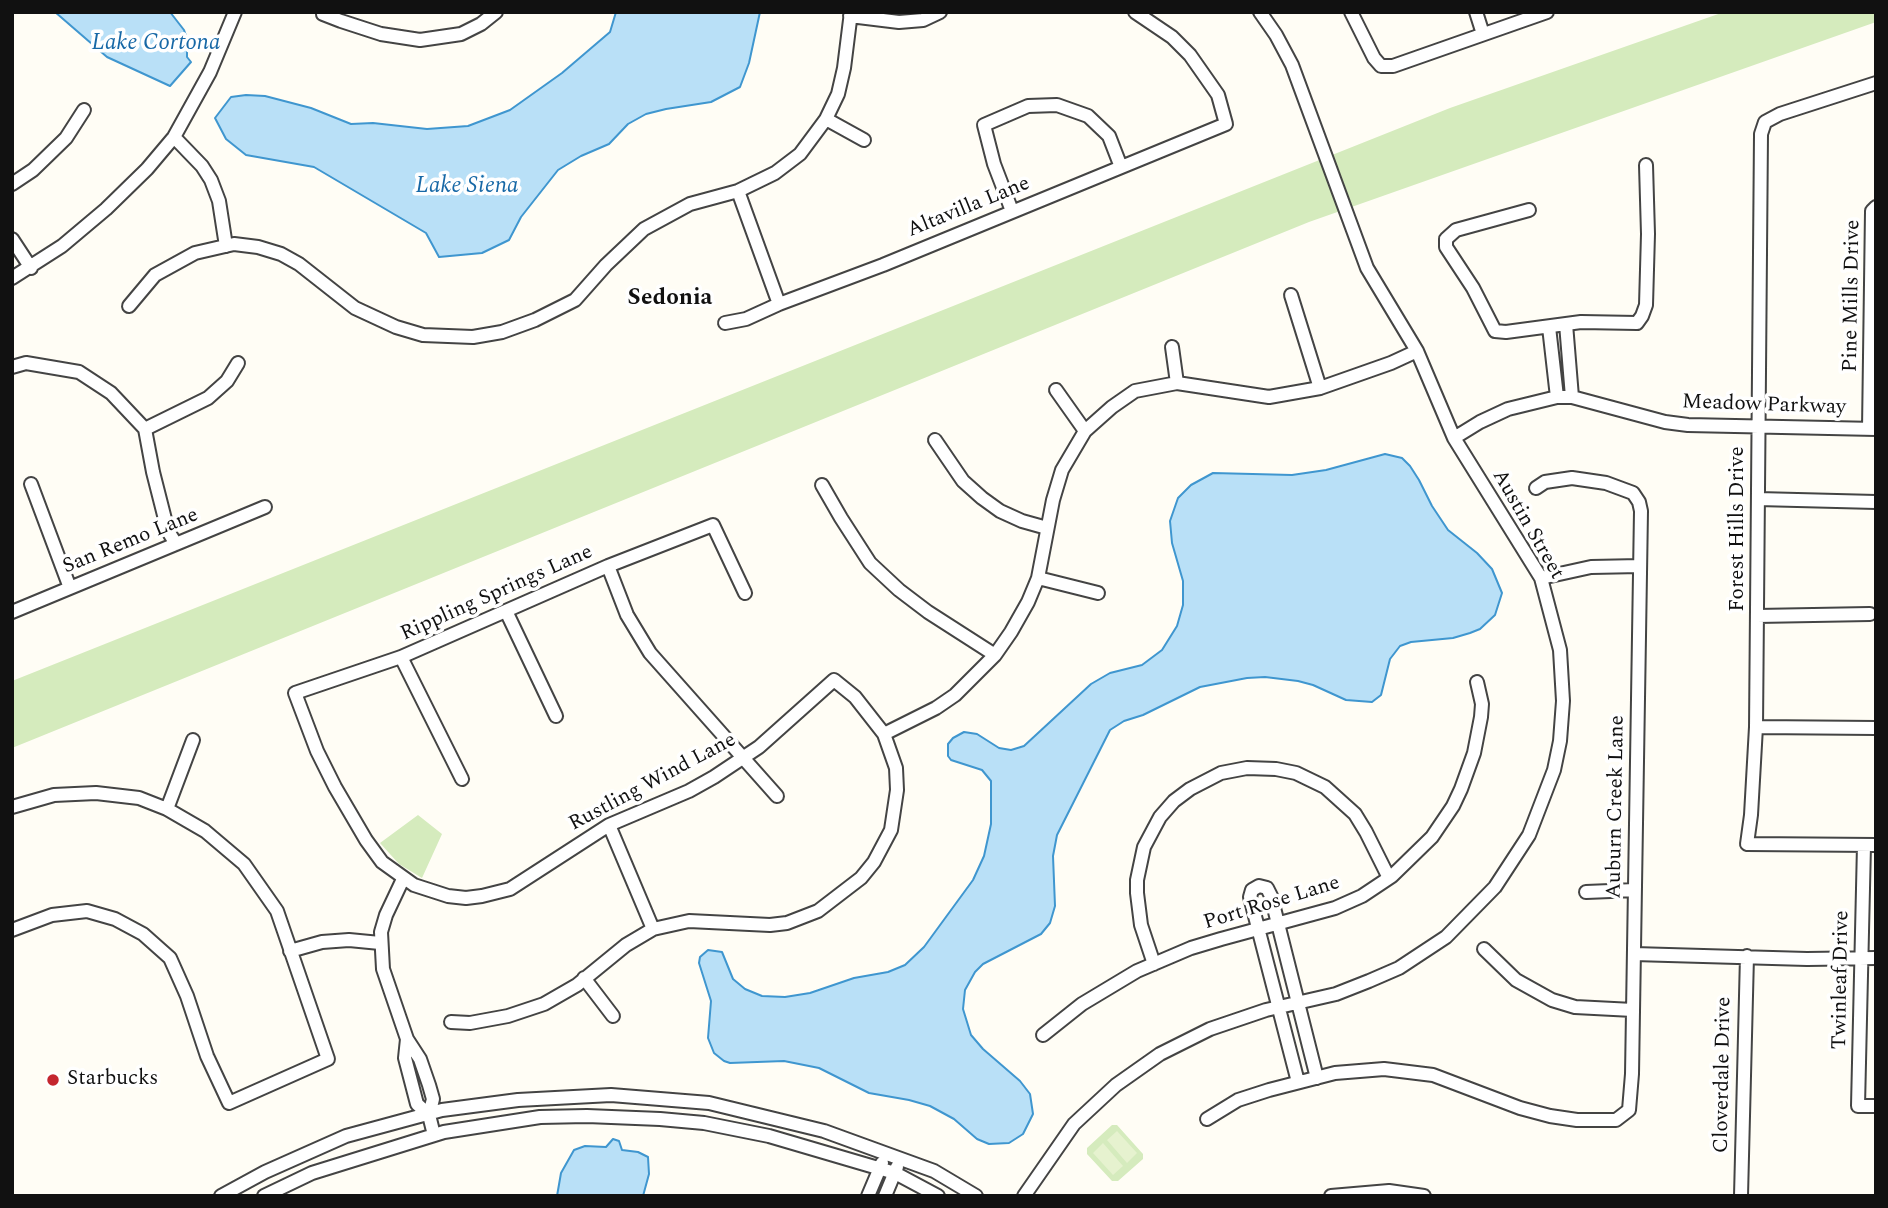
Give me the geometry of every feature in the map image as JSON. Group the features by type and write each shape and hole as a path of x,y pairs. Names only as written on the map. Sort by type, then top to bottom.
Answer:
{"street":[{"path":"12,278 62,246 120,196 174,137 210,72 235,12"},
{"path":"323,13 381,34 420,40 461,34 481,24 496,12"},
{"path":"129,306 155,275 195,253 234,244 281,254 299,264 355,308 396,327 423,335 473,337 536,320 575,300 606,265 644,229 690,204 738,191 775,173 800,154 826,120 838,94 845,68 850,14 899,22 923,19 940,12"},
{"name":"Altavilla Lane","path":"725,323 746,319 883,265 1226,124 1219,95 1190,55 1172,37 1135,12"},
{"name":"Austin Street","path":"1024,1196 1074,1124 1116,1085 1160,1054 1210,1029 1280,1007 1336,994 1369,981 1399,968 1446,937 1495,887 1529,835 1554,770 1560,741 1563,701 1560,650 1541,578 1454,438 1417,351 1367,268 1292,65 1260,12"},
{"path":"1351,12 1370,51 1381,66 1393,66 1547,12"},
{"path":"1476,12 1483,34"},
{"name":"Forest Hills Drive","path":"1870,845 1746,844 1751,815 1756,727 1761,134 1765,122 1780,114 1876,83"},
{"path":"1012,211 993,164 984,125 1028,106 1057,104 1088,116 1109,136 1121,167"},
{"path":"12,184 33,170 66,138 84,110"},
{"path":"826,120 864,140"},
{"path":"174,137 202,166 211,180 219,201 226,246"},
{"path":"1529,210 1456,230 1446,239 1446,247 1473,288 1495,331 1506,332 1581,322 1637,323 1643,316 1646,305 1646,165"},
{"path":"738,191 779,304"},
{"name":"Pine Mills Drive","path":"1873,429 1872,211 1876,207"},
{"path":"12,239 31,268"},
{"path":"1291,295 1320,388"},
{"path":"1566,324 1572,397"},
{"path":"1549,327 1557,397"},
{"path":"1172,347 1177,383"},
{"path":"451,1022 470,1023 528,1011 561,995 626,945 653,929 689,921 753,925 788,923 818,911 853,885 874,862 883,847 895,812 895,768 884,734 929,712 955,695 995,655 1012,632 1038,578 1062,470 1085,431 1135,391 1177,383 1269,397 1320,388 1417,351"},
{"path":"12,367 26,363 79,372 111,393 145,429 168,531 176,544"},
{"path":"145,429 208,398 227,381 238,363"},
{"path":"1056,390 1085,431"},
{"name":"Meadow Parkway","path":"1454,438 1508,409 1557,397 1572,397 1665,422 1873,429"},
{"path":"935,440 963,481 982,498 1000,511 1047,528"},
{"name":"Auburn Creek Lane","path":"1317,1078 1364,1069 1399,1069 1433,1075 1520,1108 1550,1116 1603,1121 1616,1120 1623,1116 1631,1102 1641,510 1636,496 1606,483 1584,478 1556,479 1536,488"},
{"path":"31,484 70,588"},
{"path":"822,485 870,563 928,612 995,655"},
{"path":"1758,499 1876,502"},
{"name":"San Remo Lane","path":"12,612 265,508"},
{"name":"Rippling Springs Lane","path":"295,693 401,657 608,566 713,525 744,593"},
{"path":"608,566 627,615 650,653 688,699 777,796"},
{"path":"1541,578 1591,567 1640,566"},
{"path":"1038,578 1098,593"},
{"path":"506,611 555,716"},
{"path":"1757,616 1870,614"},
{"path":"401,657 462,779"},
{"name":"Rustling Wind Lane","path":"295,693 317,751 351,816 382,862 403,879 448,896 474,897 499,893 542,870 609,825 689,790 759,747 834,680 855,696 884,734"},
{"name":"Port Rose Lane","path":"1043,1035 1097,994 1154,964 1201,945 1335,908 1362,896 1389,878 1433,837 1457,798 1468,773 1481,717 1482,704 1478,682"},
{"path":"1756,727 1876,728"},
{"path":"167,808 193,740"},
{"path":"1154,964 1141,925 1137,893 1144,847 1160,817 1174,801 1190,789 1221,774 1247,768 1269,768 1296,773 1325,787 1355,814 1389,878"},
{"path":"12,807 54,795 96,793 139,799 167,808 205,831 244,864 276,911 328,1059 229,1103 170,958 143,934 116,919 87,911 52,915 12,930"},
{"path":"609,825 653,929"},
{"name":"Twinleaf Drive","path":"1870,845 1862,957 1858,1106 1872,1106"},
{"path":"403,879 386,915 380,943 383,969 407,1039 421,1059 433,1099 429,1115 434,1135"},
{"path":"1207,1119 1238,1100 1317,1078 1269,891 1259,886 1252,890 1250,897 1298,1082"},
{"path":"1586,891 1635,890"},
{"path":"290,951 335,941 380,943"},
{"path":"1484,950 1516,980 1552,1000 1575,1007 1633,1010"},
{"path":"1634,954 1876,958"},
{"name":"Cloverdale Drive","path":"1741,1196 1747,956"},
{"path":"584,978 614,1016"},
{"path":"222,1196 265,1172 346,1136 443,1110 518,1100 611,1095 709,1103 824,1131 934,1171 976,1196"},
{"path":"264,1196 312,1173 434,1135 540,1118 660,1119 704,1123 769,1136 880,1168 938,1196"},
{"path":"868,1196 886,1153"},
{"path":"885,1196 900,1159"},
{"path":"1331,1196 1389,1191 1424,1196"}],"green space":[{"path":"1724,12 1876,12 1876,22 1309,222 12,748 12,681 1450,108"},
{"path":"418,815 442,834 422,878 399,864 380,843"},
{"path":"1112,1125 1117,1125 1143,1154 1143,1159 1118,1181 1112,1181 1087,1154 1087,1148"},
{"path":"1117,1131 1137,1153 1127,1163 1107,1140"},
{"path":"1103,1143 1123,1166 1113,1175 1093,1153"}],"water":[{"name":"Lake Cortona","path":"55,12 170,12 184,30 187,57 191,62 170,86 107,57"},
{"name":"Lake Siena","path":"616,12 760,12 749,63 740,87 711,102 646,114 628,124 609,144 558,170 521,217 509,240 482,253 439,257 426,233 314,167 246,155 226,139 215,118 231,97 246,95 265,96 311,108 351,124 373,123 427,129 468,126 510,110 562,73 610,32"},
{"path":"1385,454 1402,458 1410,466 1448,530 1492,569 1502,593 1495,615 1480,629 1470,633 1400,646 1390,659 1381,695 1372,702 1346,700 1298,681 1247,678 1200,687 1110,730 1057,835 1053,856 1055,906 1050,923 1041,934 983,964 965,990 963,1009 971,1035 1020,1081 1030,1094 1033,1114 1023,1134 1009,1143 989,1144 977,1139 954,1119 930,1106 869,1093 819,1068 784,1061 730,1063 714,1053 708,1038 711,1001 699,963 700,957 708,950 722,952 733,979 745,989 762,996 785,997 810,993 854,978 888,972 905,965 924,947 973,880 984,856 991,824 991,781 982,770 951,760 948,756 948,744 964,732 977,734 999,748 1011,750 1024,746 1091,684 1110,673 1142,665 1162,650 1177,626 1183,605 1183,581 1172,543 1170,521 1178,498 1191,485 1213,473 1292,475 1326,470"},
{"path":"613,1139 619,1141 622,1150 638,1152 648,1157 649,1174 643,1196 557,1196 561,1173 574,1150 585,1146 606,1147"}],"place":[{"name":"Starbucks","path":"53,1080"}],"district":[{"name":"Sedonia","path":"670,299"}]}
